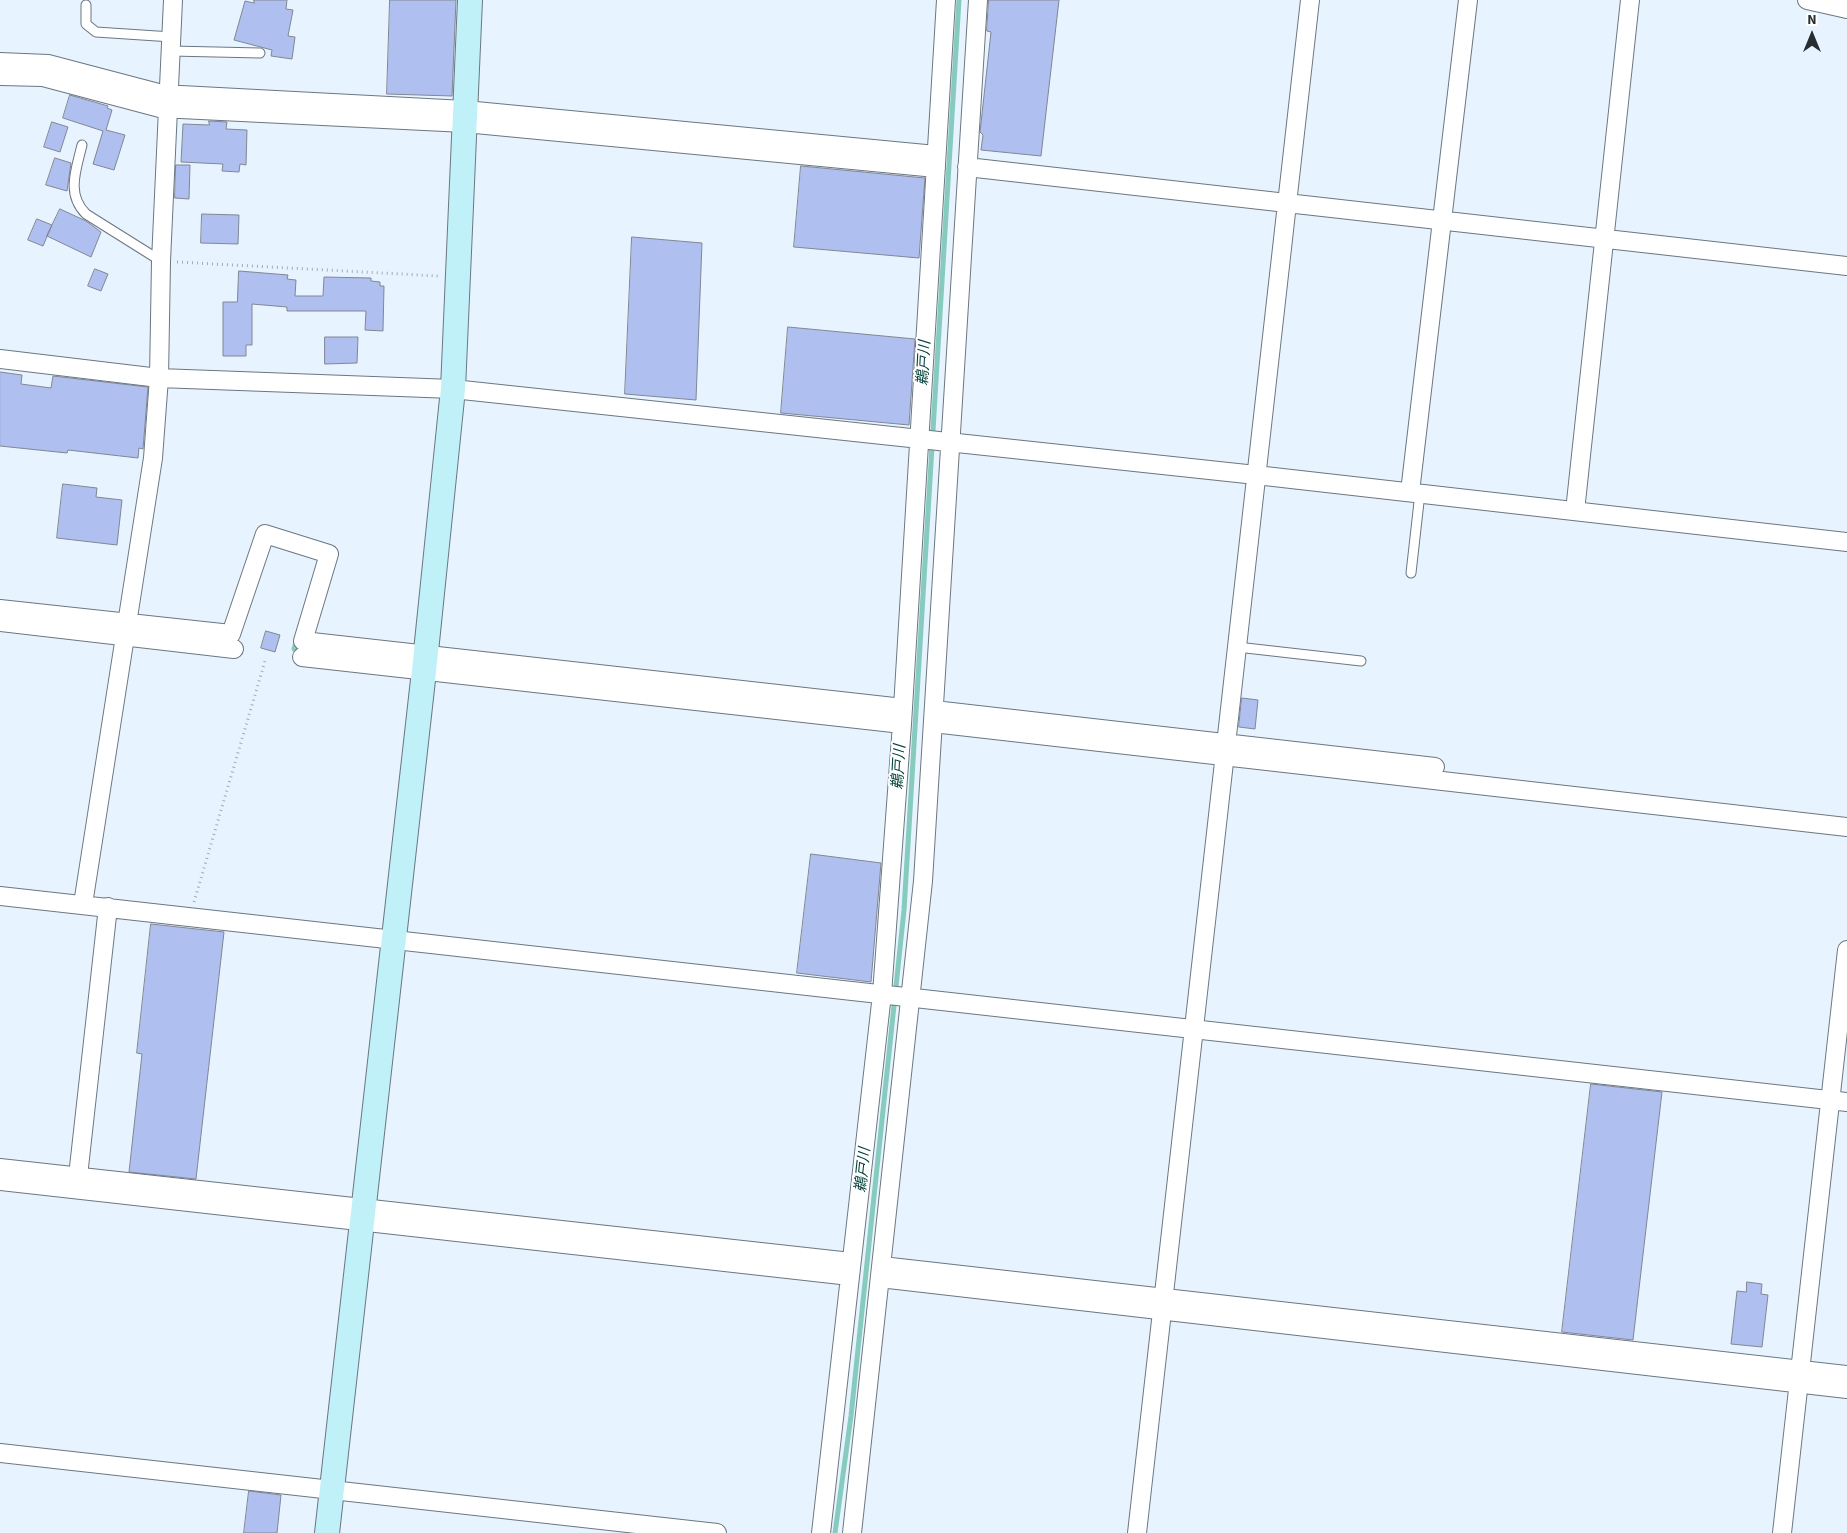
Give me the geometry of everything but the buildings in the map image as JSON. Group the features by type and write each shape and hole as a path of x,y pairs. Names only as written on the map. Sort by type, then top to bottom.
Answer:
{"street":[{"path":"84,904 153,458 159,378 161,261 173,0"},
{"path":"327,1533 425,663 453,389 470,0"},
{"path":"821,1533 850,1269 884,994 922,438 946,0"},
{"path":"852,1533 909,996 923,882 934,716 948,441 978,0"},
{"path":"1137,1533 1310,0"},
{"path":"1415,493 1442,215 1468,0"},
{"path":"1575,511 1630,0"},
{"path":"1807,0 1847,9"},
{"path":"0,62 48,64 169,102 465,116 936,161"},
{"path":"0,76 43,77 160,108 169,102"},
{"path":"968,161 1604,233 1847,255"},
{"path":"1604,233 1847,266"},
{"path":"0,359 159,378 453,389 1256,474 1847,542"},
{"path":"0,622 231,634 265,534 329,554 303,641 425,663"},
{"path":"0,609 126,629 234,649"},
{"path":"302,657 425,663 903,716"},
{"path":"934,716 1847,827"},
{"path":"1225,750 1847,815"},
{"path":"0,896 1839,1101"},
{"path":"78,1176 108,907"},
{"path":"1782,1533 1799,1377 1839,1101 1847,950"},
{"path":"0,1168 78,1176 363,1215"},
{"path":"0,1181 363,1215 850,1269"},
{"path":"881,1272 1799,1377 1847,1389"},
{"path":"1799,1377 1847,1375"},
{"path":"0,1453 716,1533"}],"lane":[{"path":"86,5 86,24 96,32 171,44 260,53"},
{"path":"82,145 73,192 76,205 86,214 161,261"},
{"path":"1411,573 1415,493"},
{"path":"1237,647 1361,661"}],"path":[{"path":"161,261 458,277"},
{"path":"190,917 265,661"}],"waterway":[{"name":"鵜戸川","path":"835,1533 851,1416 904,910 959,0"},
{"path":"297,639 294,649 305,650"}]}
